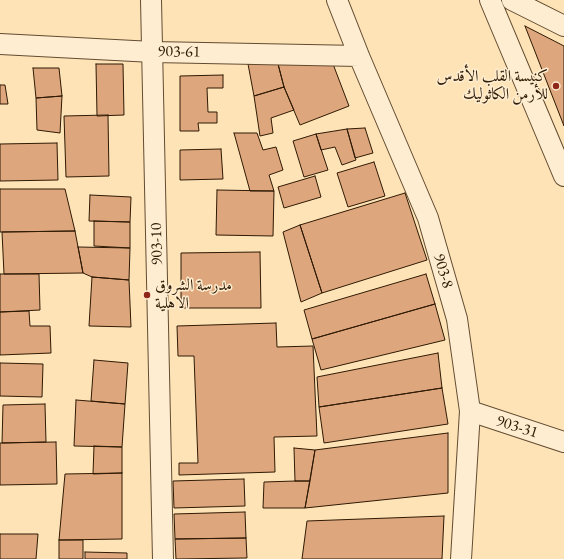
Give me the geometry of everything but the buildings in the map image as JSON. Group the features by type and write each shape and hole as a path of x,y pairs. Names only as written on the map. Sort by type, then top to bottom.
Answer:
{"street":[{"name":"903-10","path":"151,0 163,559"},
{"name":"903-8","path":"337,0 359,56 428,218 457,319 470,411 461,559"},
{"path":"490,0 564,176"},
{"path":"512,0 564,26"},
{"name":"903-61","path":"0,44 153,52 359,56"},
{"name":"903-31","path":"470,411 564,442"}],"place":[{"name":"كنيسة القلب الأقدس للأرمن الكاثوليك","path":"556,86"},
{"name":"مدرسة الشروق الاهلية","path":"147,295"}]}
